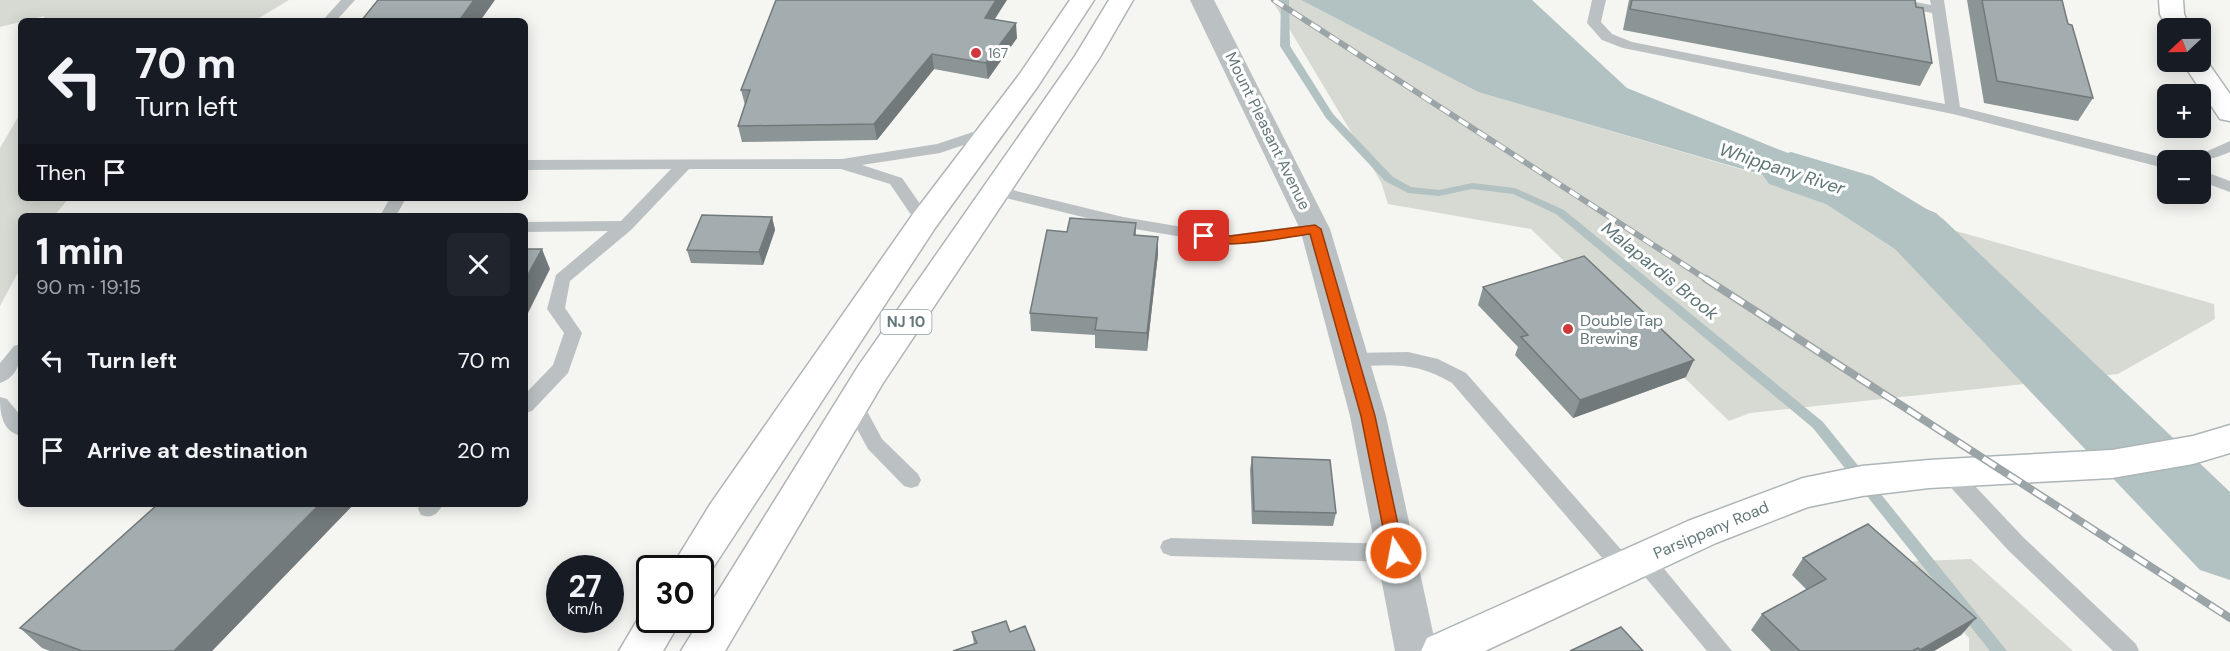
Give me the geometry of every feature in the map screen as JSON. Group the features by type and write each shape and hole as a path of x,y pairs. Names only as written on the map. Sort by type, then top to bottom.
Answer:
{"main road":[{"name":"NJ 10","path":"699,555 924,221 1029,80 1082,0"},
{"name":"NJ 10","path":"702,651 853,403 1087,57 1121,0"},
{"path":"2171,0 2174,18"},
{"path":"2202,72 2230,113"},
{"name":"Parsippany Road","path":"1442,651 1702,532 1803,493 1862,481 1998,468 2112,464 2193,450 2230,439"},
{"path":"640,651 652,633"}],"street":[{"name":"Mount Pleasant Avenue","path":"1202,0 1315,229 1368,416 1416,651"}],"lane":[{"path":"332,18 348,0"},
{"path":"1599,0 1594,22 1607,37 1628,45 1953,110 2157,161"},
{"path":"1883,0 1938,5 1953,110"},
{"path":"528,165 842,164 940,148 991,131"},
{"path":"2211,155 2230,146"},
{"path":"528,403 561,368 573,333 556,309 562,279 625,226 685,164"},
{"path":"842,164 896,181 924,221"},
{"path":"2211,179 2230,187"},
{"path":"996,191 1124,222 1230,240 1315,229"},
{"path":"528,226 625,226"},
{"path":"0,376 18,355"},
{"path":"1352,360 1418,357 1440,365 1459,378 1633,563 1721,651"},
{"path":"853,403 875,444 911,480"},
{"path":"0,404 18,425"},
{"path":"1940,474 2128,651"},
{"path":"1171,547 1396,553"}],"shaded area":[{"path":"0,0 289,0 259,18 44,18 44,16 18,18 18,22 0,27"},
{"path":"1272,0 1301,0 1478,92 1839,198 2214,304 2215,319 2118,374 1750,413 1729,421 1531,229 1388,204 1381,182"},
{"path":"18,117 18,201 66,201 56,213 18,213 18,273 0,306 0,148"},
{"path":"1971,559 2073,651 1969,651 1969,638 1899,562"}],"water":[{"path":"1301,0 1532,0 1627,88 1936,213 1955,231 1478,92"}],"building":[{"path":"378,0 474,0 461,18 363,18"},
{"path":"776,0 996,0 985,18 1016,23 986,63 932,54 874,124 738,126 750,90 741,90"},
{"path":"1632,0 1915,0 1916,7 1923,8 1932,63 1630,9"},
{"path":"1982,0 2062,0 2068,24 2072,25 2093,98 1997,81"},
{"path":"702,215 772,217 759,252 687,250"},
{"path":"1070,218 1136,223 1134,235 1158,237 1147,333 1095,330 1097,318 1030,313 1047,230 1067,232"},
{"path":"528,249 542,249 528,275"},
{"name":"Double Tap Brewing","path":"1584,256 1694,360 1580,400 1521,337 1528,335 1483,287"},
{"path":"1252,457 1330,460 1336,513 1254,511"},
{"path":"155,507 317,507 174,651 82,651 20,628"},
{"path":"1868,524 1976,618 1920,650 1918,648 1912,651 1800,651 1762,614 1826,579 1803,558"},
{"path":"1006,621 1010,632 1025,626 1035,651 953,651 977,643 972,632"},
{"path":"1621,627 1643,651 1570,651"}],"waterway":[{"name":"Malapardis Brook","path":"1285,0 1285,46 1329,116 1389,179 1408,190 1439,193 1472,186 1515,191 1560,212 1818,425 1999,651"},
{"name":"Whippany River","path":"1791,171 1849,190 1919,234 2230,545"}],"railway":[{"path":"1274,0 1709,281"},
{"path":"1706,279 2230,618"}],"place":[{"name":"167","path":"976,53"},
{"name":"Double Tap Brewing","path":"1568,329"}],"route":[{"path":"1204,236 1230,240 1315,229 1368,416 1396,553"}]}
